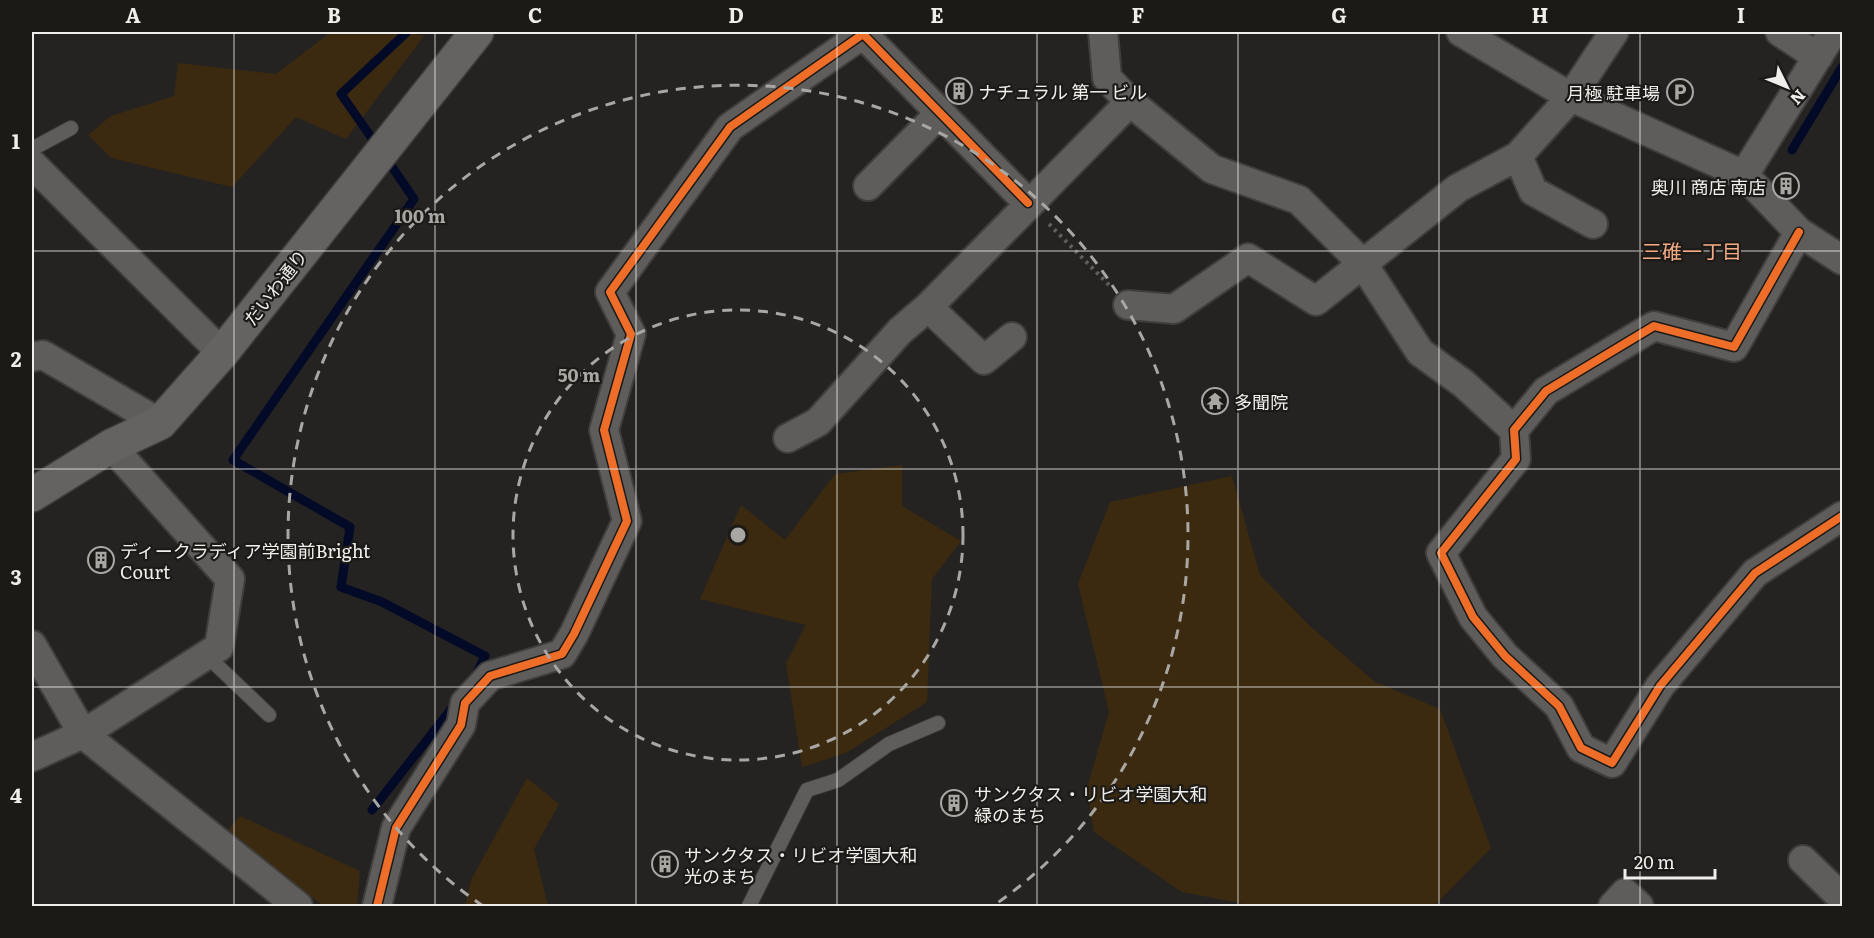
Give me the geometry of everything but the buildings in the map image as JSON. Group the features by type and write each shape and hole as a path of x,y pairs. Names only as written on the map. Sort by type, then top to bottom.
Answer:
{"street":[{"name":"だいわ通り","path":"32,495 111,446 160,423 222,353 477,32"},
{"path":"377,906 396,828 461,725 465,703 490,676 562,654 574,634 627,521 604,430 631,334 610,292 730,127 863,33 891,32"},
{"path":"1103,32 1107,78 1130,102 1212,169 1299,200 1362,264 1420,352 1464,384 1514,430 1516,459 1441,553 1473,617 1505,656 1559,706 1581,748 1612,763 1659,686 1755,573 1842,516"},
{"path":"1461,32 1571,97 1744,175 1799,232 1842,260"},
{"path":"1128,305 1174,309 1248,258 1316,302 1458,188 1518,156 1571,97 1614,32"},
{"path":"1780,32 1818,57"},
{"path":"1744,175 1833,32"},
{"path":"863,33 1028,204"},
{"path":"788,438 818,422 900,331 928,307 1130,102"},
{"path":"868,186 939,113"},
{"path":"1518,156 1533,191 1593,224"},
{"path":"32,164 222,353"},
{"path":"1514,430 1546,392 1654,326 1734,347 1799,232"},
{"path":"928,307 984,360 1012,337"},
{"path":"32,357 43,355 160,423"},
{"path":"32,757 83,734 219,647 230,579 111,446"},
{"path":"32,645 83,734 298,906"},
{"path":"1803,860 1842,898"},
{"path":"1613,906 1625,893 1639,906"}],"lane":[{"path":"32,149 71,128"},
{"path":"206,655 269,716"},
{"path":"749,906 807,790 838,780 889,744 938,723"}],"path":[{"path":"1028,204 1128,305"}],"shaded area":[{"path":"331,32 404,32 424,36 346,139 296,117 232,187 111,158 88,135 111,116 174,96 178,63 276,74"},
{"path":"902,465 902,506 961,541 932,579 927,702 846,753 802,767 786,663 806,625 700,599 741,505 785,540 835,474"},
{"path":"1232,476 1260,575 1309,625 1375,682 1440,709 1491,848 1434,906 1255,906 1182,892 1094,832 1087,788 1109,712 1078,584 1110,502"},
{"path":"527,778 559,804 534,849 548,906 465,906 471,880"},
{"path":"240,816 360,871 357,906 323,906 228,830"}],"waterway":[{"path":"378,147 341,94 407,32"},
{"path":"1792,150 1842,67"},
{"path":"386,158 414,199 233,460 350,527 341,587 382,602 485,656 476,675"},
{"path":"372,810 456,703"}],"cycle path":[{"path":"377,906 396,828 461,725 465,703 490,676 562,654 574,634 627,521 604,430 631,334 610,292 730,127 863,34 1028,203"},
{"path":"1799,232 1734,347 1654,326 1546,391 1514,430 1516,459 1441,553 1473,617 1505,656 1559,706 1581,748 1612,763 1660,686 1755,573 1842,516"}],"place":[{"name":"ナチュラル 第一 ビル","path":"959,91"},
{"name":"月極 駐車場","path":"1680,92"},
{"name":"奥川 商店 南店","path":"1786,186"},
{"name":"多聞院","path":"1215,401"},
{"name":"ディークラディア学園前Bright Court","path":"101,560"},
{"name":"サンクタス・リビオ学園大和 緑のまち","path":"954,803"},
{"name":"サンクタス・リビオ学園大和 光のまち","path":"665,864"}],"district":[{"name":"三碓一丁目","path":"1692,250"}]}
